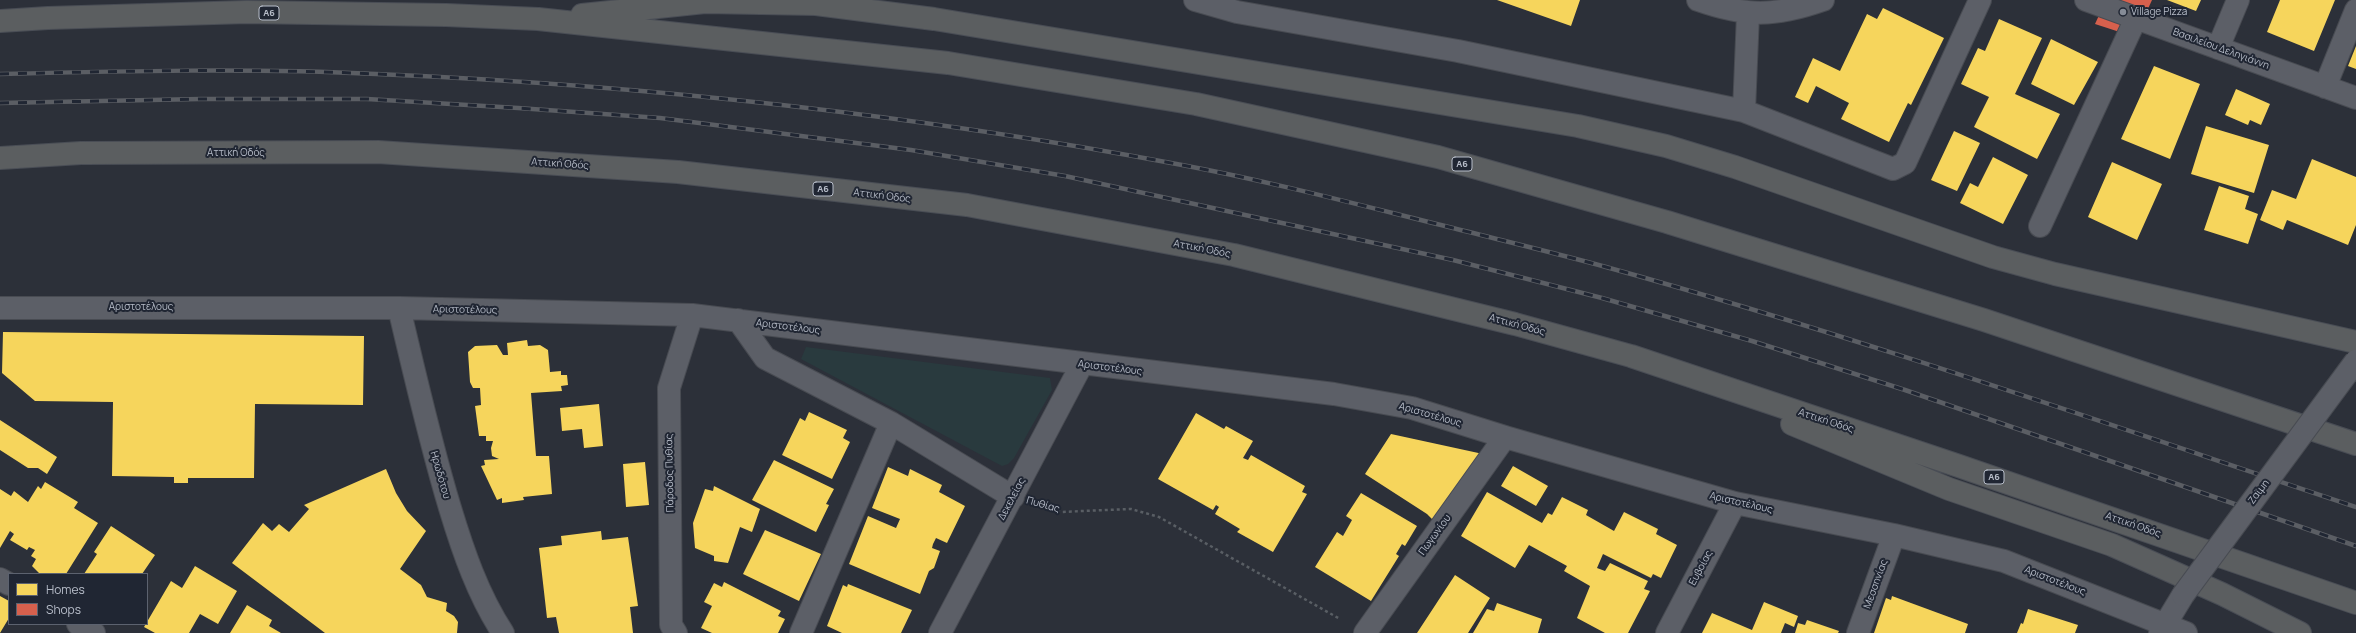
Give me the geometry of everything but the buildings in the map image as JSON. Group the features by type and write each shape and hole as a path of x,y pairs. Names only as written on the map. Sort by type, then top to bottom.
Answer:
{"highway":[{"path":"538,20 705,2 816,4 934,19 1578,126 1666,146 1727,164 2009,261 2055,274 2356,342"},
{"name":"Α6","path":"0,21 48,18 248,12 446,15 538,20 948,63 1196,104 1438,157 1667,222 1977,318 2356,444"},
{"name":"Αττική Οδός","path":"0,158 81,153 378,152 678,172 967,205 1234,255 1515,324 1631,356 1967,468 2356,603"},
{"path":"1631,356 1949,489 2112,545 2222,594 2300,633"}],"street":[{"path":"1195,0 1237,12 1458,51 1744,111 1893,169 1905,163 1980,0"},
{"path":"1698,0 1722,8 1748,14 1782,11 1823,0"},
{"name":"Βασιλείου Δεληγιάννη","path":"2086,0 2356,98"},
{"path":"2218,48 2238,0"},
{"path":"2325,87 2356,10"},
{"path":"1744,111 1748,14"},
{"path":"2040,226 2136,18"},
{"name":"Αριστοτέλους","path":"0,308 399,308 692,315 1334,394 1412,408 1505,437 1735,503 1894,534 2004,561 2162,628 2186,633"},
{"name":"Ηρωδότου","path":"399,308 437,466 457,530 488,609 503,633"},
{"name":"Πάροδος Πυθίας","path":"676,633 671,625 669,388 692,315"},
{"name":"Πυθίας","path":"738,320 765,358 891,423 1013,497"},
{"name":"Ζαϊμη","path":"2162,628 2183,595 2356,361"},
{"name":"Δεκελείας","path":"940,633 1082,364"},
{"path":"801,633 891,423"},
{"name":"Πωγωνίου","path":"1368,632 1505,437"},
{"name":"Ευβοίας","path":"1667,633 1735,503"},
{"name":"Μεσσηνίας","path":"1858,633 1894,534"},
{"path":"80,625 94,633"}],"path":[{"name":"Πυθίας","path":"1013,497 1060,512 1131,508 1159,517 1338,618 1368,632"}],"shaded area":[{"path":"806,347 1050,378 1052,390 1014,458 1008,464 1002,466 801,359"}],"railway":[{"path":"0,74 141,71 282,71 477,79 578,86 680,94 881,117 982,131 1182,165 1284,187 1453,228 1587,262 1701,294 1795,322 1982,382 2356,507"},
{"path":"0,103 201,99 367,99 518,108 660,118 911,150 1065,176 1453,260 1602,298 1752,341 1905,390 2356,546"}],"place":[{"name":"Village Pizza","path":"2123,12"}]}
